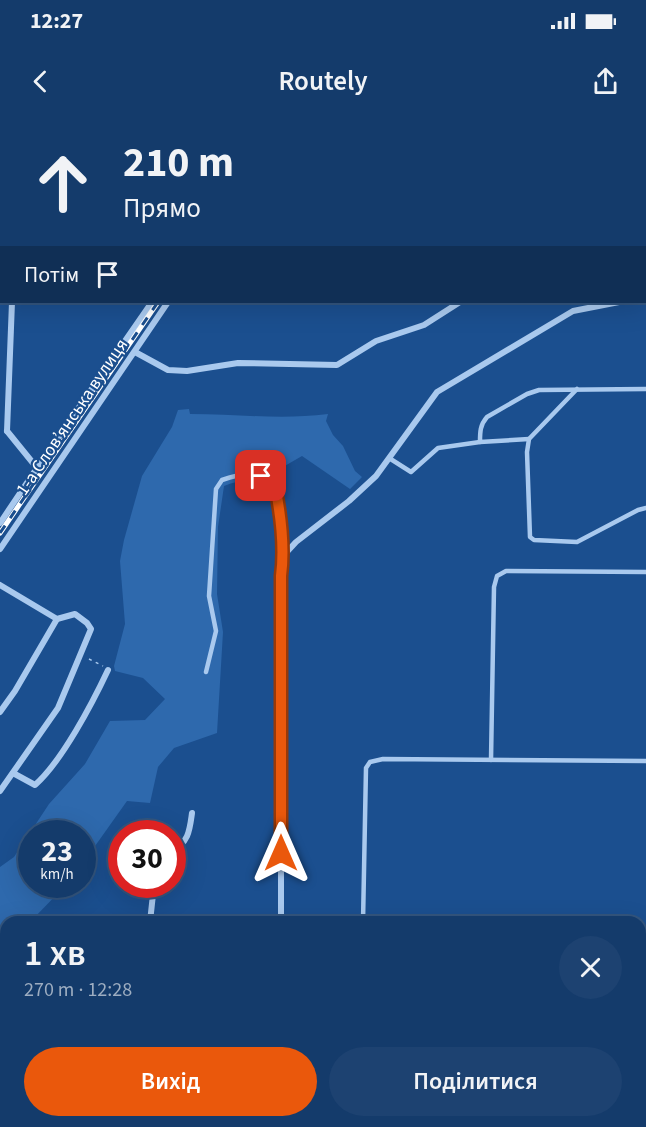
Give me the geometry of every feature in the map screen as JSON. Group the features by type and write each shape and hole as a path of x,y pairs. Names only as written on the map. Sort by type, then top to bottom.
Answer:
{"street":[{"path":"12,303 7,431 37,468"},
{"path":"0,523 151,303"},
{"name":"1-а Слов’янська вулиця","path":"0,549 167,303"},
{"path":"135,352 168,370 187,371 238,363 337,364 376,341 423,325 458,303"},
{"path":"281,916 281,576 284,555 296,542 349,501 375,476 437,392 573,311 614,303"},
{"path":"0,437 7,431"},
{"path":"0,585 57,619"},
{"path":"0,712 15,691 57,619 75,614 87,622 91,629 58,708 0,791"},
{"path":"13,773 34,785 47,774 93,702 108,670"},
{"path":"186,839 192,813"},
{"path":"150,916 152,898"}],"lane":[{"path":"480,442 480,432 486,417 528,394 553,389 646,389"},
{"path":"389,458 411,472 438,447 529,439 578,389"},
{"path":"529,439 528,533 534,540 577,542 646,508"},
{"path":"206,672 216,631 209,596 216,489 222,480 241,473 261,476 275,486 280,509 284,555"},
{"path":"491,760 494,587 497,576 506,571 646,572"},
{"path":"363,916 366,768 370,762 383,759 646,762"}],"path":[{"path":"79,655 99,662"}],"shaded area":[{"path":"189,409 190,414 276,417 328,414 326,421 333,435 343,446 355,471 362,477 350,489 302,456 276,471 271,484 247,480 224,486 218,527 217,594 223,632 217,733 174,748 158,767 150,803 127,801 114,820 108,820 108,828 96,845 96,820 38,820 49,804 85,764 110,721 145,720 165,699 143,678 115,671 114,666 125,624 120,561 142,476 172,427 178,410"},
{"path":"18,851 18,898 53,898 36,916 0,916 0,867 14,857"}],"railway":[{"path":"0,533 157,303"}],"route":[{"path":"261,476 275,486 280,509 284,555 281,576 281,853"}]}
